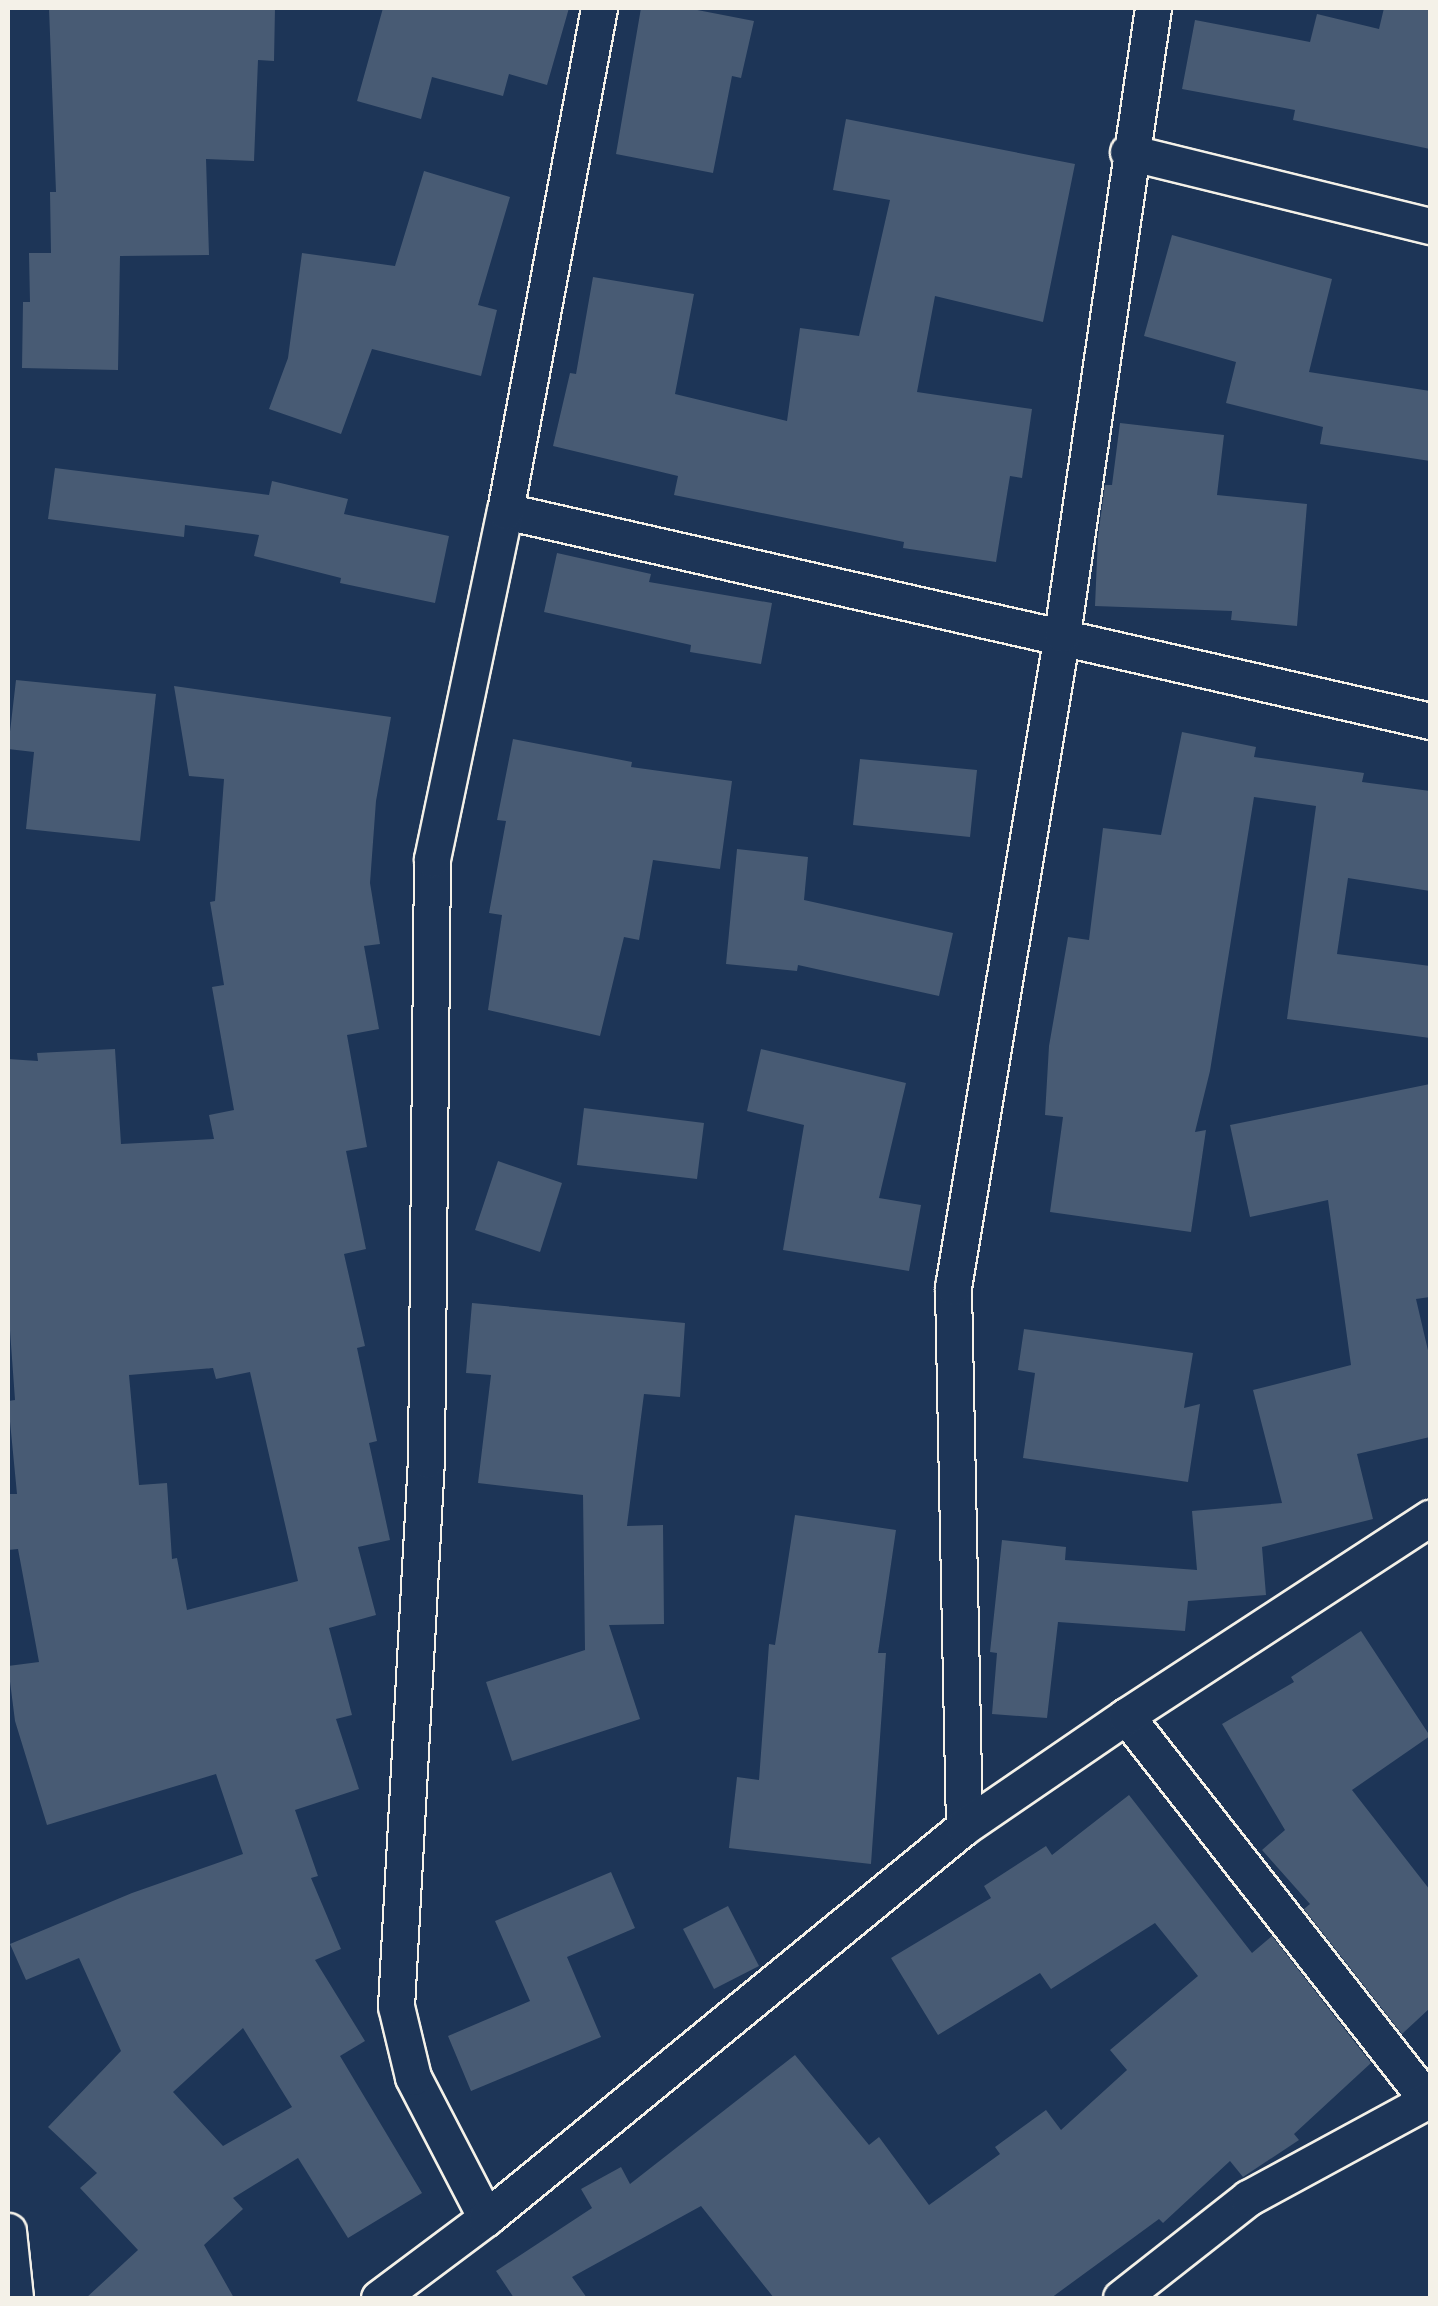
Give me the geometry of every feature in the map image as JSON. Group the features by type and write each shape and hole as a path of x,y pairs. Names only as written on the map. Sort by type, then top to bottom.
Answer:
{"street":[{"path":"486,2218 413,2076 396,2006 426,1460 432,859 505,511 599,8"},
{"path":"964,1827 953,1287 1062,634 1128,152 1152,8"},
{"path":"1128,152 1430,226"},
{"path":"505,511 1062,634 1430,721"},
{"path":"379,2298 486,2218 964,1827 1430,1518"},
{"path":"1121,2298 1248,2198 1429,2100 1126,1716"},
{"path":"8,2232 15,2298"}],"building":[{"path":"49,8 275,8 274,61 258,60 254,161 206,159 209,255 120,256 118,370 22,368 23,302 30,302 29,253 51,253 50,192 56,192"},
{"path":"383,8 569,8 547,85 509,74 503,96 432,77 421,119 357,101"},
{"path":"641,8 687,8 754,21 741,78 732,76 713,173 616,154"},
{"path":"1384,8 1430,8 1430,149 1293,120 1295,110 1182,89 1195,20 1310,42 1317,14 1379,29"},
{"path":"846,119 1075,164 1043,322 935,296 917,392 1032,409 1022,478 1010,476 996,562 903,548 904,542 674,495 678,476 553,446 570,373 576,374 593,277 694,294 675,394 787,421 800,328 859,336 890,200 833,190"},
{"path":"424,171 510,197 478,305 497,310 481,376 372,349 341,434 269,409 288,358 302,253 395,266"},
{"path":"1172,235 1332,279 1309,372 1430,391 1430,461 1320,444 1323,427 1226,403 1236,362 1144,336"},
{"path":"1120,423 1224,435 1217,495 1307,504 1297,626 1231,620 1232,611 1095,606 1098,536 1105,485 1112,485"},
{"path":"55,468 269,495 272,481 348,499 344,514 449,536 435,603 340,583 341,578 254,556 259,535 185,525 184,537 48,519"},
{"path":"557,553 651,574 649,582 772,603 761,664 690,652 691,645 544,612"},
{"path":"16,680 156,694 140,841 26,829 34,752 8,749"},
{"path":"174,686 391,717 376,801 370,883 380,944 364,946 379,1029 347,1035 367,1147 346,1151 366,1249 344,1254 365,1346 357,1348 377,1441 369,1443 390,1540 358,1547 376,1615 329,1628 352,1715 336,1719 359,1789 295,1810 318,1876 311,1878 341,1949 315,1960 365,2041 340,2056 422,2193 348,2238 298,2158 233,2198 243,2209 204,2245 234,2298 86,2298 138,2250 80,2188 97,2173 48,2127 121,2051 79,1958 26,1980 10,1944 132,1893 243,1854 216,1774 47,1825 15,1721 8,1666 39,1662 18,1549 8,1550 8,1494 17,1494 8,1401 15,1400 8,1303 8,1059 38,1061 37,1053 115,1049 121,1144 214,1139 209,1115 234,1110 212,987 224,985 210,902 215,901 224,779 189,776","holes":["213,1368 216,1379 250,1372 298,1581 187,1610 177,1558 172,1559 167,1483 139,1485 129,1375","243,2028 292,2107 223,2146 173,2092"]},
{"path":"1182,732 1256,747 1254,757 1364,773 1362,782 1430,791 1430,891 1348,878 1337,954 1430,966 1430,1038 1287,1019 1316,806 1254,797 1210,1071 1195,1132 1206,1130 1191,1232 1050,1212 1063,1117 1045,1115 1049,1046 1068,937 1089,940 1103,828 1161,835"},
{"path":"513,739 632,762 631,767 732,781 720,869 653,860 639,940 624,937 600,1036 488,1010 502,915 489,913 506,821 497,820"},
{"path":"860,759 977,770 970,837 853,825"},
{"path":"737,849 808,857 804,900 953,933 939,996 798,965 797,971 726,964"},
{"path":"761,1049 906,1083 879,1198 921,1205 909,1271 783,1250 804,1125 747,1111"},
{"path":"1430,1084 1430,1297 1416,1299 1430,1359 1430,1437 1357,1454 1373,1519 1262,1547 1266,1595 1188,1601 1185,1631 1058,1622 1047,1718 992,1714 997,1653 990,1652 1002,1540 1066,1547 1065,1560 1197,1570 1192,1511 1282,1503 1253,1390 1351,1365 1328,1200 1250,1217 1230,1125"},
{"path":"584,1108 704,1123 697,1179 577,1165"},
{"path":"498,1161 562,1183 540,1252 475,1230"},
{"path":"472,1303 685,1323 680,1397 644,1394 627,1526 663,1525 664,1624 609,1625 640,1719 512,1761 486,1682 585,1650 583,1495 478,1483 491,1375 466,1373"},
{"path":"1024,1329 1193,1353 1184,1408 1200,1404 1188,1482 1023,1458 1035,1373 1018,1370"},
{"path":"795,1515 896,1530 878,1653 886,1653 871,1864 729,1848 737,1777 759,1780 769,1644 775,1645"},
{"path":"1361,1631 1430,1736 1352,1790 1430,1890 1430,2008 1402,2034 1304,1909 1310,1904 1262,1850 1285,1830 1222,1724 1294,1682 1291,1677"},
{"path":"1129,1795 1252,1953 1272,1936 1371,2063 1294,2134 1299,2140 1243,2177 1230,2161 1163,2223 1159,2219 1051,2298 774,2298 701,2206 572,2277 587,2298 514,2298 496,2271 592,2208 581,2189 621,2167 630,2184 795,2055 869,2145 879,2137 929,2205 1000,2154 995,2147 1046,2110 1061,2130 1127,2070 1110,2050 1198,1976 1155,1923 1051,1989 1040,1973 938,2035 891,1958 991,1898 984,1886 1046,1846 1052,1855"},
{"path":"611,1872 635,1928 567,1957 601,2037 471,2091 448,2036 530,2001 495,1921"},
{"path":"728,1906 759,1966 714,1989 683,1929"}]}
